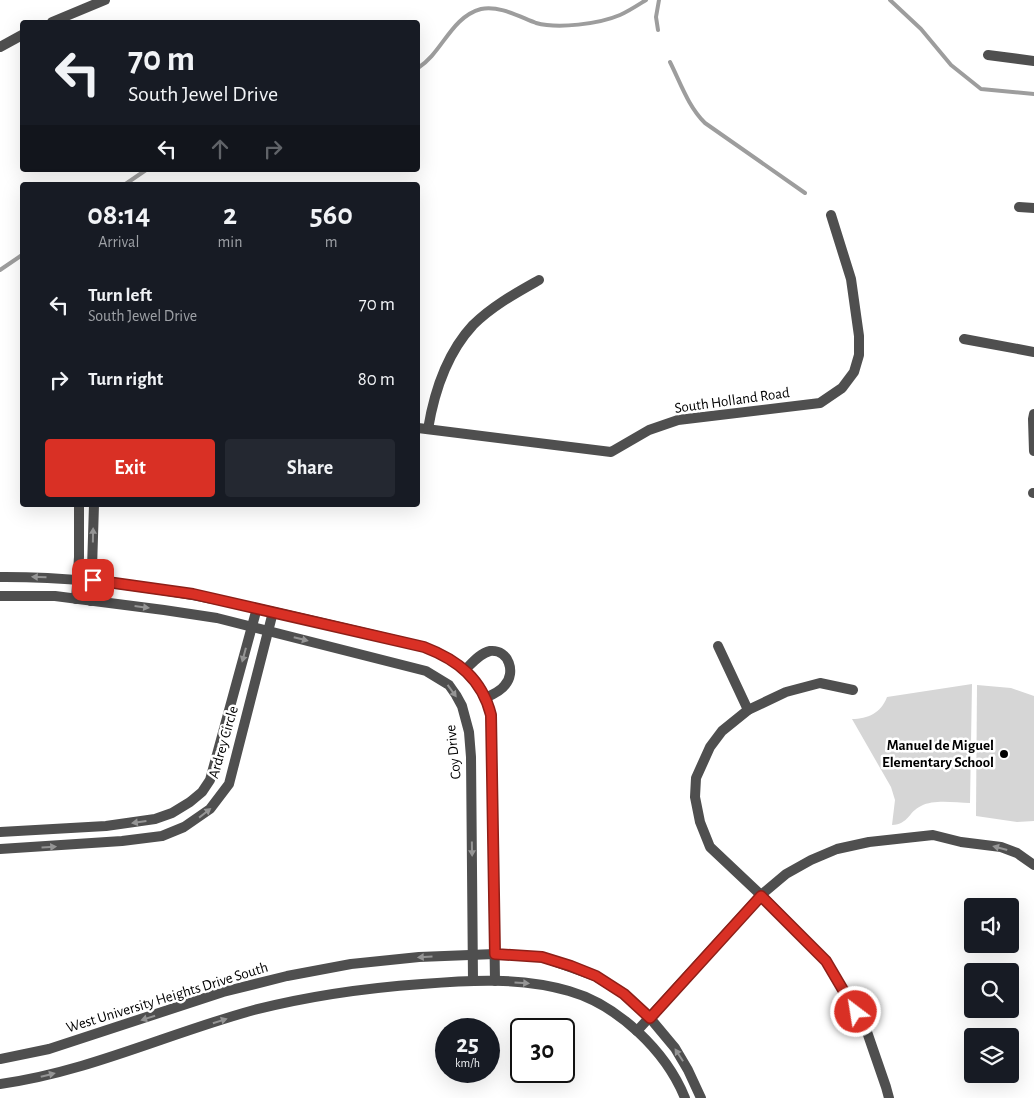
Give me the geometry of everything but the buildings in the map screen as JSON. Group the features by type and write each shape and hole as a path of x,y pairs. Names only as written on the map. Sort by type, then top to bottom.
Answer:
{"street":[{"path":"57,20 106,0"},
{"path":"0,47 20,36"},
{"path":"988,55 1034,61"},
{"path":"1019,207 1034,208"},
{"name":"South Holland Road","path":"423,429 610,452 649,430 678,420 820,403 842,388 854,372 859,355 859,336 851,279 830,215"},
{"path":"423,429 438,386 455,351 473,325 504,300 539,280"},
{"path":"964,339 1034,352"},
{"path":"1034,414 1034,451"},
{"path":"76,599 79,507"},
{"path":"91,601 94,507"},
{"path":"0,576 78,578 193,594 424,647 438,652 465,670 476,681 491,715 495,981"},
{"name":"Coy Drive","path":"0,596 55,596 217,618 426,671 449,685 456,695 466,719 471,757 473,981"},
{"name":"Ardrey Circle","path":"0,832 106,826 155,819 172,813 202,792 210,780 257,608"},
{"name":"Ardrey Circle","path":"0,849 122,842 162,836 184,827 210,809 229,784 273,612"},
{"path":"718,646 748,710"},
{"path":"465,670 480,656 490,651 500,653 507,659 510,677 505,686 485,698"},
{"path":"853,690 820,683 786,692 748,710 722,731 710,747 696,778 694,797 700,822 710,846 826,961 866,1029 889,1098"},
{"path":"637,1031 761,896 786,874 837,849 868,842 933,835 961,842 1001,848 1017,854 1034,865"},
{"name":"West University Heights Drive South","path":"0,1059 49,1049 223,992 287,976 360,963 419,957 495,954 542,957 596,976 624,994 650,1018 679,1056 701,1098"},
{"path":"0,1084 51,1075 254,1010 379,987 495,981 529,984 570,991 608,1008 651,1045 681,1088 685,1098"}],"shaded area":[{"path":"972,684 970,803 939,802 927,804 917,808 902,822 892,825 895,800 891,787 852,719 863,718 878,711 887,697"},
{"name":"Manuel de Miguel Elementary School","path":"977,685 1011,688 1034,696 1034,821 1017,822 976,816"}],"waterway":[{"path":"420,66 434,54 462,19 481,9 502,10 536,23 555,26 590,23 611,18 627,12 646,0"},
{"path":"658,30 656,17 659,0"},
{"path":"890,0 921,29 951,65 981,89 1034,94"},
{"path":"670,62 689,102 705,123 805,193"},
{"path":"128,182 143,172"},
{"path":"0,270 20,256"}],"place":[{"name":"Manuel de Miguel Elementary School","path":"1004,754"}],"route":[{"path":"93,580 193,594 424,647 438,652 470,674 482,691 491,715 495,954 542,957 596,976 624,994 650,1018 761,896 826,961 856,1012"}]}
